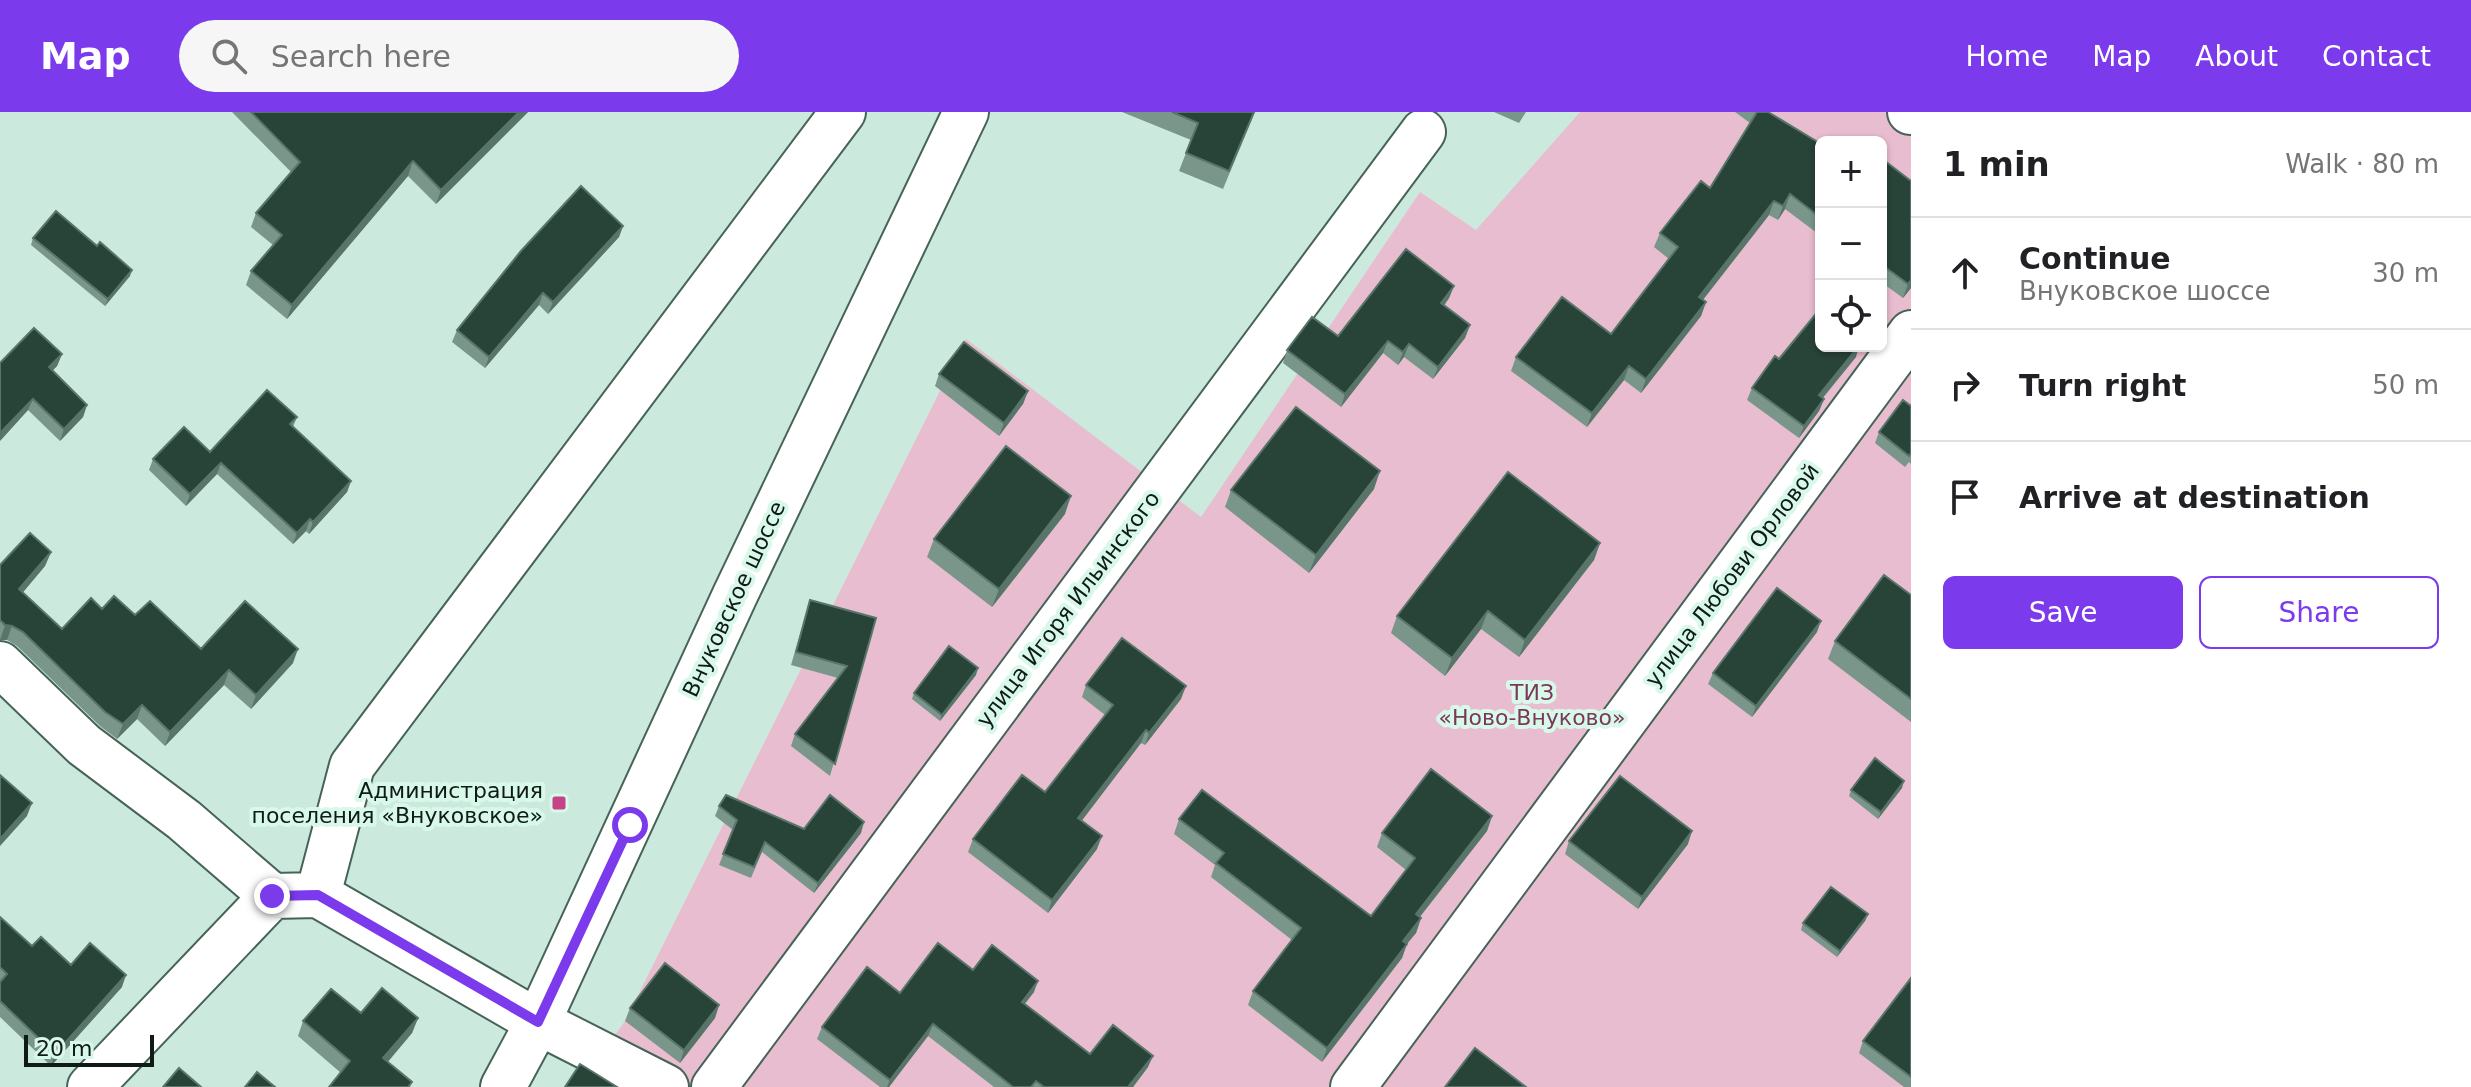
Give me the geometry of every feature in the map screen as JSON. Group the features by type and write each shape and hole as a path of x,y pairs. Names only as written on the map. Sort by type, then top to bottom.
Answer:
{"street":[{"path":"318,895 352,766 843,112"},
{"name":"Внуковское шоссе","path":"503,1087 538,1022 735,595 966,112"},
{"name":"улица Игоря Ильинского","path":"714,1087 1423,132"},
{"name":"улица Любови Орловой","path":"1353,1087 1911,333"},
{"path":"0,664 84,745 184,820 272,896 318,895 538,1022 666,1087"},
{"path":"90,1087 272,896"}],"green space":[{"name":"ТИЗ «Ново-Внуково»","path":"1580,112 1911,112 1911,1087 578,1087 625,1021 966,339 1201,517 1420,192 1476,230"}],"building":[{"path":"251,112 519,112 441,190 413,161 292,305 251,271 282,235 256,213 300,162"},
{"path":"1172,112 1254,112 1229,171 1186,153 1198,123"},
{"path":"1757,112 1768,112 1815,140 1815,213 1790,194 1783,206 1774,201 1699,297 1706,302 1646,379 1629,366 1592,413 1516,357 1562,297 1611,334 1678,247 1660,233 1701,181 1710,188"},
{"path":"1887,163 1911,181 1911,280 1908,284 1887,268"},
{"path":"581,186 623,226 553,302 543,293 489,357 457,330 521,251"},
{"path":"56,211 97,246 100,242 132,270 108,299 33,238"},
{"path":"1406,249 1454,286 1441,303 1470,325 1438,367 1409,344 1403,352 1388,341 1345,394 1287,350 1312,317 1338,336"},
{"path":"1815,315 1815,352 1854,352 1819,395 1824,399 1804,426 1752,388 1775,356 1779,359"},
{"path":"34,328 62,354 49,367 87,405 64,429 33,399 0,433 0,363"},
{"path":"964,342 1028,391 1004,423 939,374"},
{"path":"267,390 297,417 290,424 351,481 313,522 310,519 297,533 221,463 190,494 153,459 184,427 210,452"},
{"path":"1903,400 1911,406 1909,456 1879,432"},
{"path":"1296,407 1380,471 1316,555 1231,490"},
{"path":"1006,446 1071,496 999,589 934,539"},
{"path":"1508,472 1600,543 1525,640 1488,611 1452,658 1397,616"},
{"path":"30,533 51,552 19,589 62,629 91,598 102,609 114,596 135,615 150,601 201,649 245,601 298,649 256,695 229,670 170,732 142,705 123,724 105,712 23,632 0,620 0,565"},
{"path":"1884,575 1911,595 1911,699 1835,641"},
{"path":"1777,588 1821,621 1756,706 1713,673"},
{"path":"810,600 876,618 835,764 795,734 847,666 796,652"},
{"path":"1122,638 1186,686 1149,733 1146,730 1078,818 1102,836 1052,900 973,839 1022,775 1045,792 1113,705 1086,685"},
{"path":"949,646 978,668 942,715 914,693"},
{"path":"1875,758 1904,781 1881,812 1851,790"},
{"path":"1431,769 1492,816 1416,914 1421,918 1403,941 1407,944 1327,1048 1253,991 1301,928 1216,863 1224,853 1179,819 1202,790 1371,916 1415,858 1382,833"},
{"path":"0,775 32,803 0,839"},
{"path":"1620,776 1692,831 1642,897 1569,841"},
{"path":"726,795 804,829 830,795 864,822 818,883 765,842 754,867 723,854 737,820 719,806"},
{"path":"1831,887 1868,914 1840,951 1803,923"},
{"path":"0,917 32,946 41,937 71,965 90,943 126,975 55,1054 0,1001 0,982 7,974 0,967"},
{"path":"938,943 973,970 992,945 1038,981 1022,1002 1090,1054 1113,1025 1153,1056 1128,1087 1044,1087 1036,1081 1031,1087 1013,1087 933,1024 890,1080 822,1027 867,967 900,993"},
{"path":"665,963 719,1005 684,1050 630,1008"},
{"path":"1911,978 1911,1077 1863,1041"},
{"path":"382,988 418,1018 383,1058 412,1082 408,1087 329,1087 350,1061 303,1021 331,989 361,1013"},
{"path":"1475,1048 1526,1087 1445,1087"},
{"path":"580,1064 617,1087 565,1087"},
{"path":"179,1068 201,1087 163,1087"},
{"path":"257,1072 275,1087 245,1087"}],"place":[{"name":"Администрация поселения «Внуковское»","path":"559,803"}],"route":[{"path":"272,896 318,895 538,1022 630,825"}]}
